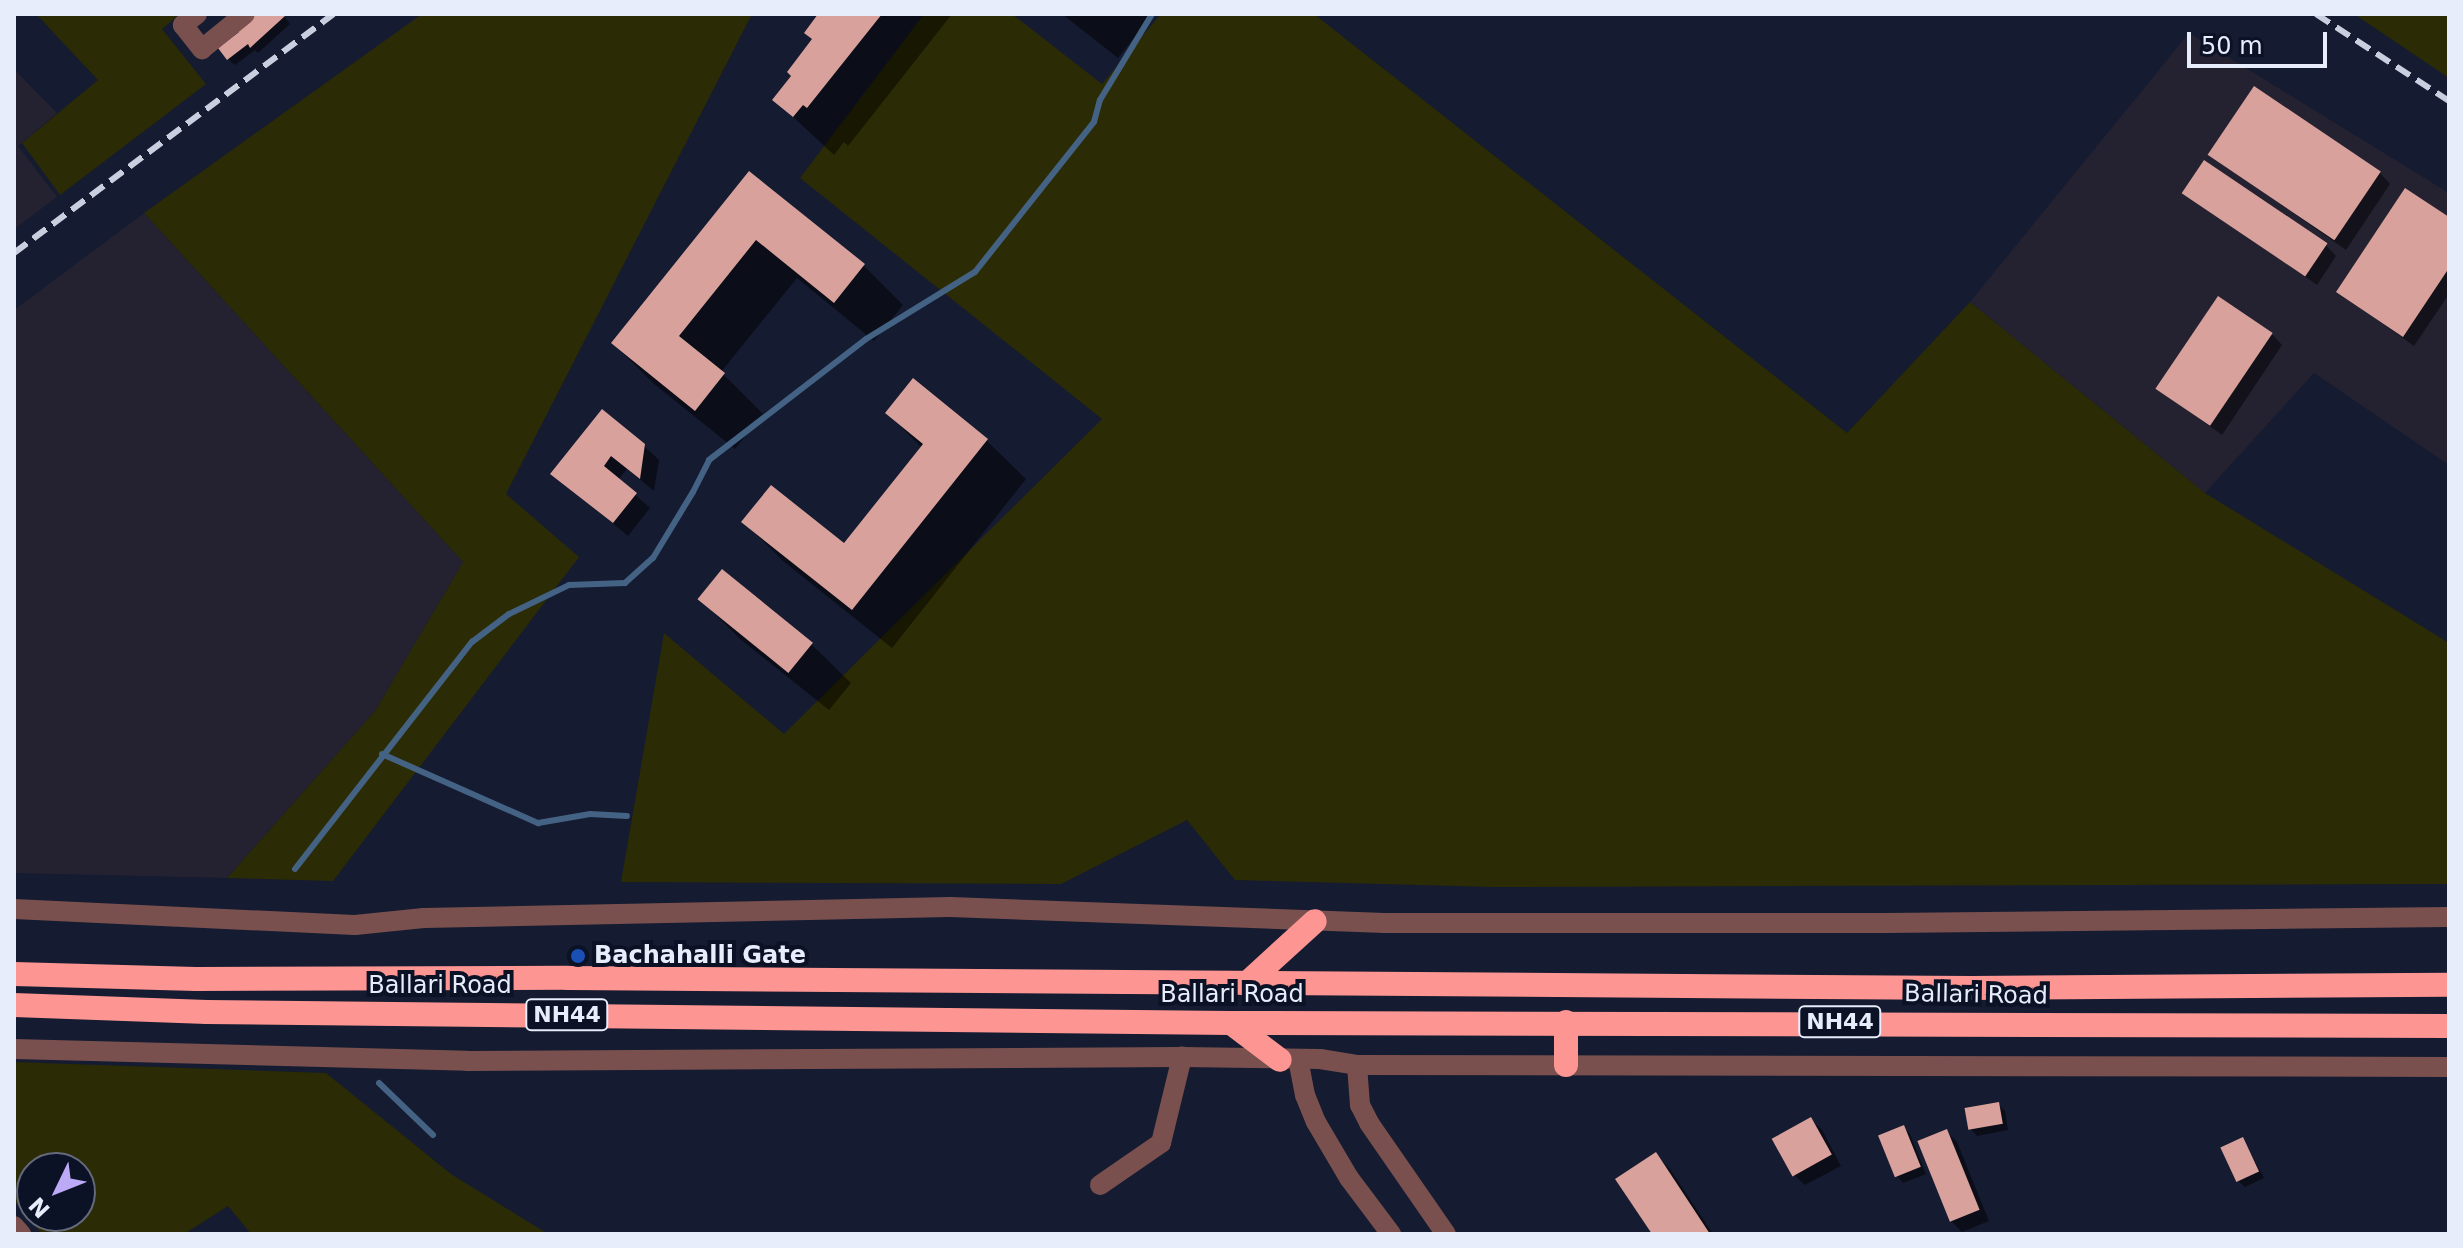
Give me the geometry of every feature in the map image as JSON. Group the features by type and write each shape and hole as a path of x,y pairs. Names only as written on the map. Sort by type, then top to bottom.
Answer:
{"highway":[{"path":"1246,984 1315,921"},
{"name":"Ballari Road","path":"14,974 196,979 309,977 1955,988 2449,985"},
{"name":"Ballari Road","path":"14,1005 324,1012 1231,1023 2449,1026"},
{"path":"1566,1022 1566,1065"},
{"path":"1231,1023 1289,1059"}],"street":[{"path":"197,14 183,25 202,49 245,14"},
{"path":"14,909 355,925 424,918 950,907 1315,921 1886,923 2449,917"},
{"path":"14,1049 609,1062 1182,1057 1289,1059 1357,1065 2449,1067"},
{"path":"1100,1185 1161,1143 1182,1057"},
{"path":"1289,1059 1316,1122 1349,1178 1391,1234"},
{"path":"1357,1065 1360,1105 1369,1123 1446,1234"},
{"path":"14,1226 21,1234"}],"shaded area":[{"path":"36,14 180,14 162,29 206,84 60,195 22,143 98,80"},
{"path":"422,14 752,14 506,494 579,557 333,881 227,878 375,711 463,562 144,213"},
{"path":"924,14 1012,14 1102,84 1161,14 1314,14 1847,433 1970,302 2205,493 2449,643 2449,884 1492,887 1235,880 1187,820 1061,884 621,882 664,633 784,734 1102,419 800,178"},
{"path":"2354,14 2449,14 2449,78"},
{"path":"2189,33 2449,193 2449,465 2314,373 2205,493 1970,302"},
{"path":"14,69 57,113 18,146 57,197 14,229"},
{"path":"144,213 463,562 375,711 227,878 14,873 14,310"},
{"path":"14,1062 326,1073 451,1174 548,1234 251,1234 228,1206 184,1234 42,1234 40,1232 96,1232 96,1152 16,1152 16,1203"}],"building":[{"path":"250,14 285,16 250,48 248,44 227,60 218,48 239,32 234,26"},
{"path":"818,14 882,14 807,108 803,105 793,117 772,100 791,76 787,72 812,39 804,33"},
{"path":"2254,86 2381,172 2334,240 2208,155"},
{"path":"2204,160 2328,243 2305,276 2182,193"},
{"path":"749,171 865,264 834,303 756,240 679,336 725,373 695,411 611,343"},
{"path":"2405,188 2449,217 2449,268 2403,337 2336,292"},
{"path":"2218,296 2273,333 2210,426 2155,389"},
{"path":"913,378 988,439 852,610 741,522 771,485 844,543 923,444 885,413"},
{"path":"602,409 645,444 640,479 611,456 604,466 637,493 613,523 550,474"},
{"path":"722,569 813,643 788,673 697,599"},
{"path":"1999,1102 2003,1124 1968,1130 1965,1108"},
{"path":"1811,1117 1832,1155 1792,1176 1772,1139"},
{"path":"1904,1125 1921,1167 1895,1177 1878,1135"},
{"path":"1947,1129 1980,1210 1950,1222 1917,1141"},
{"path":"2243,1137 2259,1171 2236,1182 2220,1148"},
{"path":"1656,1152 1710,1234 1652,1234 1615,1179"}],"waterway":[{"path":"295,869 472,642 509,614 569,585 625,583 653,558 709,460 866,339 975,272 1094,122 1100,100 1152,14"},
{"path":"382,754 538,823 590,814 627,816"},
{"path":"379,1083 433,1135"}],"railway":[{"path":"14,253 334,14"},
{"path":"2316,14 2449,101"}],"place":[{"name":"Bachahalli Gate","path":"578,956"}]}
